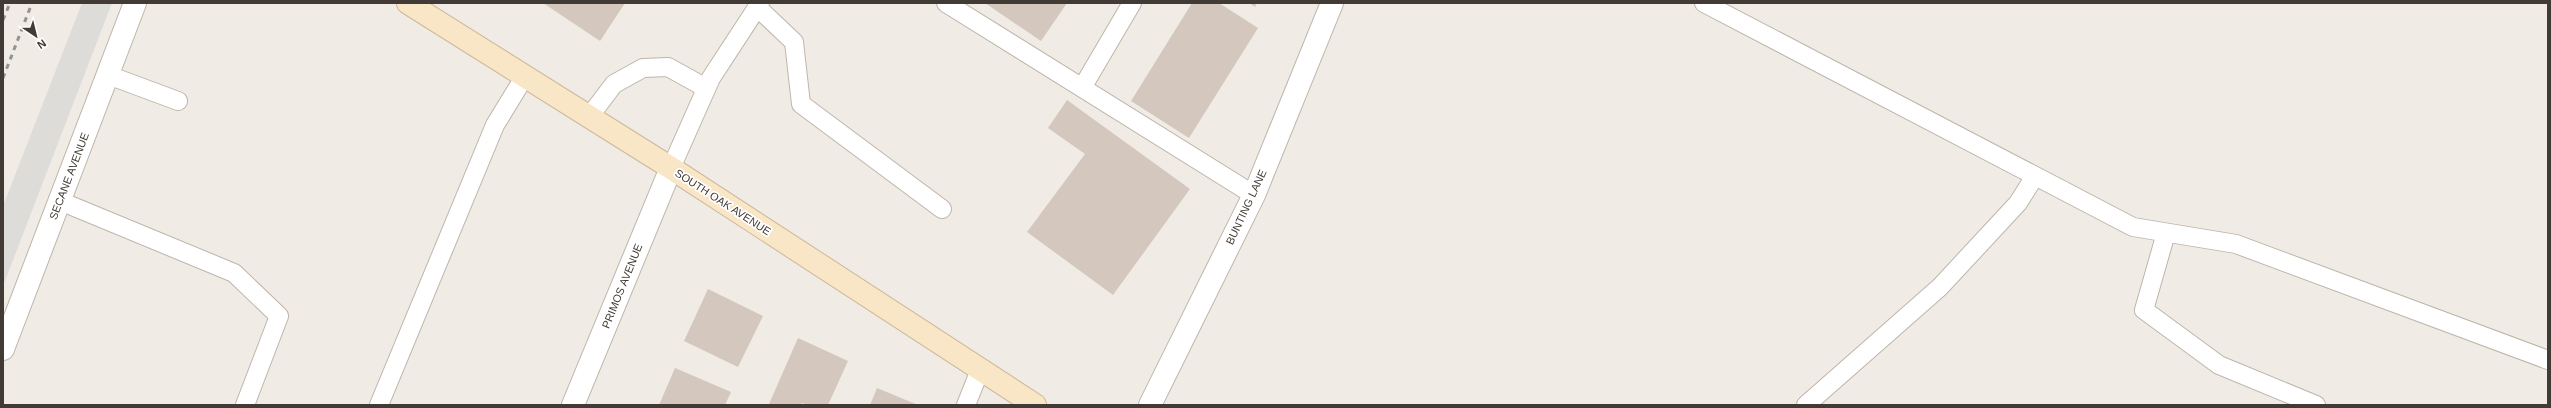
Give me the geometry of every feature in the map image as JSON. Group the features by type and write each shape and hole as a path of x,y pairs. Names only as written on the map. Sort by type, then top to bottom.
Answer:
{"main road":[{"name":"SOUTH OAK AVENUE","path":"408,3 671,168 1035,405"}],"street":[{"name":"SECANE AVENUE","path":"3,349 135,3"},
{"name":"BUNTING LANE","path":"1150,405 1254,195 1332,3"},
{"name":"PRIMOS AVENUE","path":"573,405 671,168"}],"lane":[{"path":"946,3 1254,195"},
{"path":"1082,88 1132,3"},
{"path":"1704,3 2133,227 2236,244 2548,360"},
{"path":"671,168 706,88 759,5 794,42 801,104 942,209"},
{"path":"589,117 614,84 643,68 668,67 706,88"},
{"path":"108,75 178,101"},
{"path":"379,405 495,125 525,76"},
{"path":"1806,405 1940,288 2018,203 2034,176"},
{"path":"60,201 234,273 279,316 245,405"},
{"path":"2166,233 2144,310 2219,365 2316,405"},
{"path":"966,405 980,370"}],"shaded area":[{"path":"82,3 112,3 3,286 3,206"}],"building":[{"path":"543,3 625,3 600,41"},
{"path":"985,3 1067,3 1041,41"},
{"path":"1192,3 1219,3 1258,28 1189,138 1131,101"},
{"path":"1249,3 1257,3 1255,7"},
{"path":"1067,100 1190,189 1113,295 1027,232 1085,154 1048,128"},
{"path":"708,289 763,316 738,367 684,341"},
{"path":"798,338 848,361 828,405 807,405 802,403 800,405 769,404"},
{"path":"675,368 731,392 725,405 659,405"},
{"path":"877,388 918,405 870,405"}],"railway":[{"path":"3,20 10,3"},
{"path":"3,78 32,3"}]}
